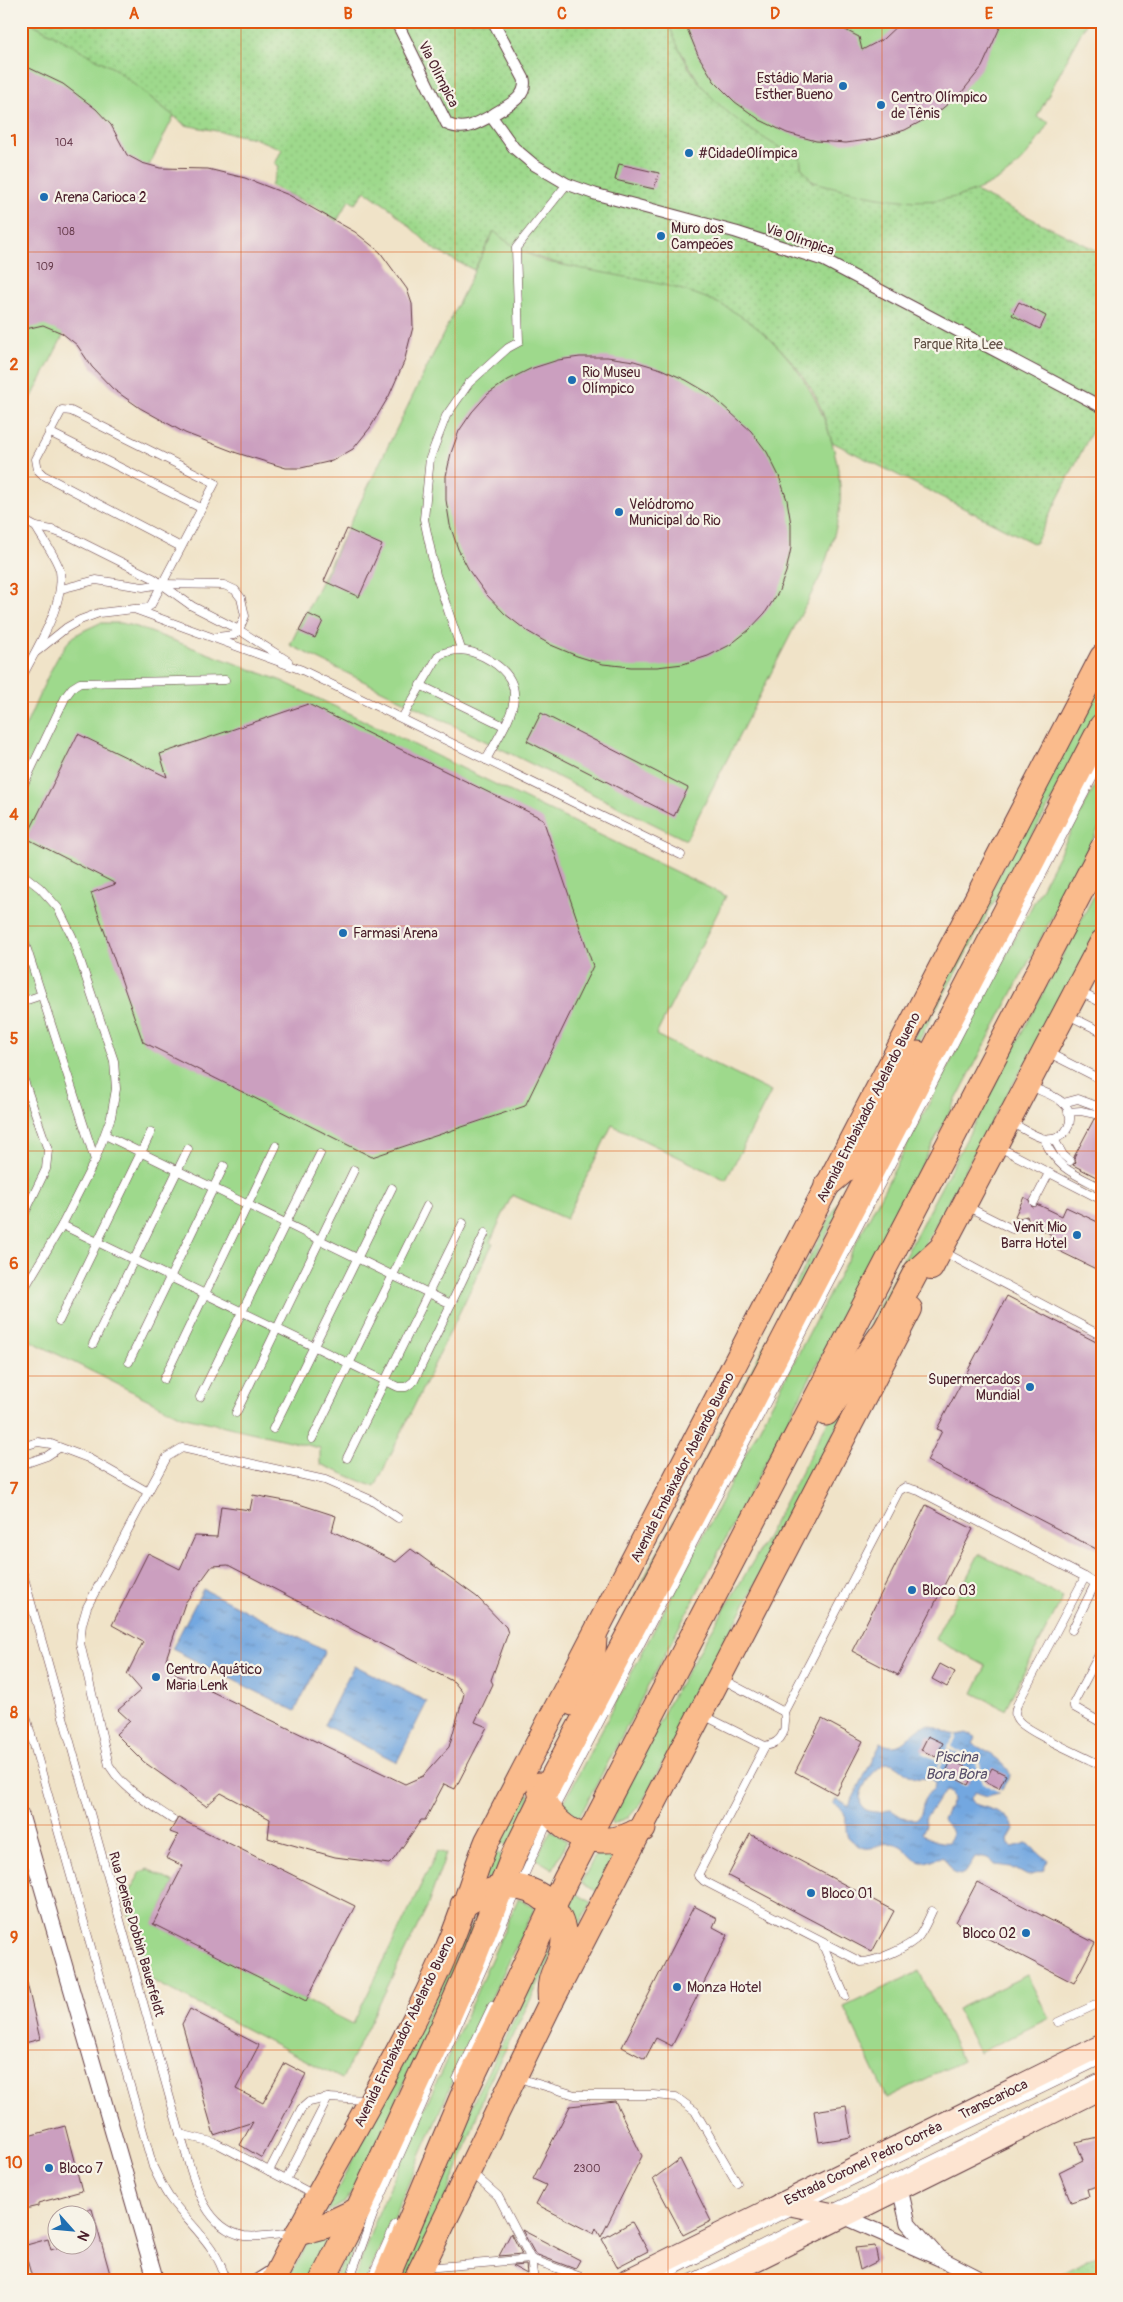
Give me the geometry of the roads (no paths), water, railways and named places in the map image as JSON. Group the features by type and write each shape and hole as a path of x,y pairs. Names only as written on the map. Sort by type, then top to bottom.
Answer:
{"highway":[{"path":"322,2281 358,2210 471,1964 509,1887 514,1855 547,1806 721,1461 1102,726"},
{"path":"385,2281 547,1902 579,1835 720,1588 1102,850"},
{"path":"827,1185 853,1163 886,1101 926,1039 989,922 1021,880"},
{"path":"720,1588 764,1527 830,1405 886,1329 916,1272 940,1250"},
{"path":"594,1638 590,1671 544,1759 539,1781 547,1806 560,1824 579,1835 625,1837 643,1829"},
{"path":"463,1905 509,1887 527,1888 547,1902 562,1924 564,1939 562,1953 549,1985 551,2002"},
{"path":"298,2232 324,2226 358,2210"}],"main road":[{"name":"Avenida Embaixador Abelardo Bueno","path":"270,2277 298,2232 372,2101 449,1944 487,1842 1102,657"},
{"path":"418,2274 551,2002 643,1829 1026,1084 1102,942"},
{"name":"Estrada Coronel Pedro Corrêa","path":"625,2281 791,2204 1102,2045"},
{"path":"714,2281 835,2214 900,2188 1102,2088"},
{"path":"791,2204 835,2214"}],"street":[{"name":"Via Olímpica","path":"396,21 447,124 456,128 468,128 490,116 523,94 526,87 524,79 493,21"},
{"name":"Via Olímpica","path":"490,116 514,148 533,164 567,184 595,194 736,232 823,260 1102,407"},
{"path":"21,1815 156,2281"},
{"path":"900,2188 908,2223 939,2258"},
{"path":"835,2214 939,2258 984,2281"}],"lane":[{"path":"461,649 436,575 424,519 430,458 446,416 469,382 508,348 519,342 516,248 567,184"},
{"path":"35,653 66,628 80,620 99,613 147,608 161,584 181,547 201,508 215,483 71,410 62,410 36,460 38,470 43,475 181,547"},
{"path":"49,432 201,508"},
{"path":"21,520 36,527 52,530 71,537 153,578 192,606 239,630 302,670"},
{"path":"21,679 56,606 60,589 60,570 36,527"},
{"path":"60,589 96,580 132,587 161,584 224,585 235,590 244,607 245,616 239,630 234,635 216,637"},
{"path":"134,610 216,637 302,670 681,855"},
{"path":"402,718 420,685 440,655 450,650 461,649 500,665 510,676 514,686 515,700 486,760"},
{"path":"21,790 66,696 72,688 80,683 225,680"},
{"path":"420,685 504,726"},
{"path":"547,1806 1102,760"},
{"path":"991,1043 1102,833"},
{"path":"21,873 40,888 58,908 72,936 114,1061 116,1089 105,1135 94,1160 62,1225 21,1294"},
{"path":"21,931 94,1160"},
{"path":"1077,990 1102,1003"},
{"path":"21,1002 42,996"},
{"path":"1064,1014 1102,1032"},
{"path":"1045,1051 1102,1080"},
{"path":"21,1072 48,1150 46,1169 21,1221"},
{"path":"1008,1121 1044,1139 1060,1138 1068,1130 1070,1119 1063,1103 1026,1084"},
{"path":"1063,1103 1078,1099 1102,1108"},
{"path":"1068,1112 1081,1111 1095,1114"},
{"path":"59,1321 151,1132"},
{"path":"105,1135 451,1304"},
{"path":"1044,1139 1050,1152 1060,1165 1102,1188"},
{"path":"1054,1139 1063,1155 1070,1161"},
{"path":"996,1145 1102,1200"},
{"path":"164,1379 276,1146"},
{"path":"93,1344 188,1149"},
{"path":"200,1397 320,1154"},
{"path":"129,1362 224,1166"},
{"path":"236,1413 354,1170"},
{"path":"1034,1202 1049,1173"},
{"path":"273,1429 392,1188"},
{"path":"964,1205 1012,1229 1017,1230 1024,1221"},
{"path":"312,1439 427,1206"},
{"path":"347,1458 387,1381 463,1223"},
{"path":"62,1225 398,1387 406,1387 414,1381 485,1234"},
{"path":"940,1250 1102,1336"},
{"path":"1082,1325 1102,1329"},
{"path":"21,1446 45,1442 88,1458 148,1492"},
{"path":"21,1464 47,1456 59,1448"},
{"path":"172,1819 116,1778 109,1765 80,1643 82,1624 88,1608 167,1457 182,1448 325,1480 371,1500 398,1518"},
{"path":"932,1912 915,1940 872,1961 855,1960 704,1881 698,1875 765,1746 776,1742 784,1734 786,1723 784,1712 893,1500 904,1487 919,1490 1085,1576 1093,1582 1094,1586 1072,1630"},
{"name":"Rua Denise Dobbin Bauerfeldt","path":"21,1567 180,2134 197,2188 206,2208 223,2226 242,2235 252,2237 298,2232"},
{"path":"1085,1576 1016,1705 1015,1713 1016,1719 1028,1728 1102,1766"},
{"path":"1102,1650 1074,1702 1074,1707 1102,1723"},
{"path":"720,1678 784,1712"},
{"path":"21,1698 153,2167 172,2201 219,2259 226,2281"},
{"path":"701,1714 765,1746"},
{"path":"349,2281 373,2215 480,1976 509,1887"},
{"path":"822,1943 845,1996"},
{"path":"454,2087 498,1994"},
{"path":"1058,2022 1102,2002"},
{"name":"Transcarioca","path":"654,2281 791,2204 1102,2060"},
{"name":"Transcarioca","path":"686,2281 835,2214 1102,2076"},
{"path":"514,2077 575,2095 654,2095 676,2097 695,2111 737,2183"},
{"path":"269,2171 301,2109 317,2098 372,2101"},
{"path":"286,2180 328,2098"},
{"path":"180,2134 216,2143 318,2197"},
{"path":"469,2170 498,2196 531,2259 534,2281"},
{"path":"370,2281 397,2221"},
{"path":"418,2274 531,2259 592,2281"}],"water":[{"path":"203,1589 325,1651 295,1711 172,1649"},
{"path":"354,1665 427,1702 397,1762 324,1725"},
{"name":"Piscina Bora Bora","path":"927,1725 955,1735 966,1733 976,1737 973,1744 995,1757 1006,1767 1010,1776 999,1793 987,1796 975,1792 970,1799 973,1803 1003,1814 1008,1818 1014,1829 1008,1840 1009,1845 1013,1847 1026,1843 1032,1847 1048,1860 1043,1871 1028,1876 1011,1867 995,1865 989,1859 981,1857 975,1858 966,1872 960,1875 954,1873 944,1858 921,1862 914,1859 896,1844 889,1843 863,1848 848,1838 845,1815 843,1811 833,1804 836,1799 849,1806 881,1743 896,1746 907,1740 921,1727","holes":["887,1763 895,1765 912,1777 928,1778 935,1783 933,1789 926,1796 921,1814 916,1819 905,1819 891,1810 877,1812 866,1810 861,1804 860,1797 867,1781 873,1773","947,1791 951,1793 953,1799 943,1819 952,1835 948,1842 945,1842 930,1839 922,1833 926,1825 925,1818"]}],"place":[{"name":"Estádio Maria Esther Bueno","path":"843,86"},
{"name":"Centro Olímpico de Tênis","path":"881,105"},
{"name":"#CidadeOlímpica","path":"689,153"},
{"name":"Arena Carioca 2","path":"44,197"},
{"name":"Muro dos Campeões","path":"661,236"},
{"name":"Rio Museu Olímpico","path":"572,380"},
{"name":"Velódromo Municipal do Rio","path":"619,512"},
{"name":"Farmasi Arena","path":"343,933"},
{"name":"Venit Mio Barra Hotel","path":"1077,1235"},
{"name":"Supermercados Mundial","path":"1030,1387"},
{"name":"Bloco 03","path":"912,1590"},
{"name":"Centro Aquático Maria Lenk","path":"156,1677"},
{"name":"Bloco 01","path":"811,1893"},
{"name":"Bloco 02","path":"1026,1933"},
{"name":"Monza Hotel","path":"677,1987"},
{"name":"Bloco 7","path":"49,2168"}],"park label":[{"name":"Parque Rita Lee","path":"958,344"}]}
